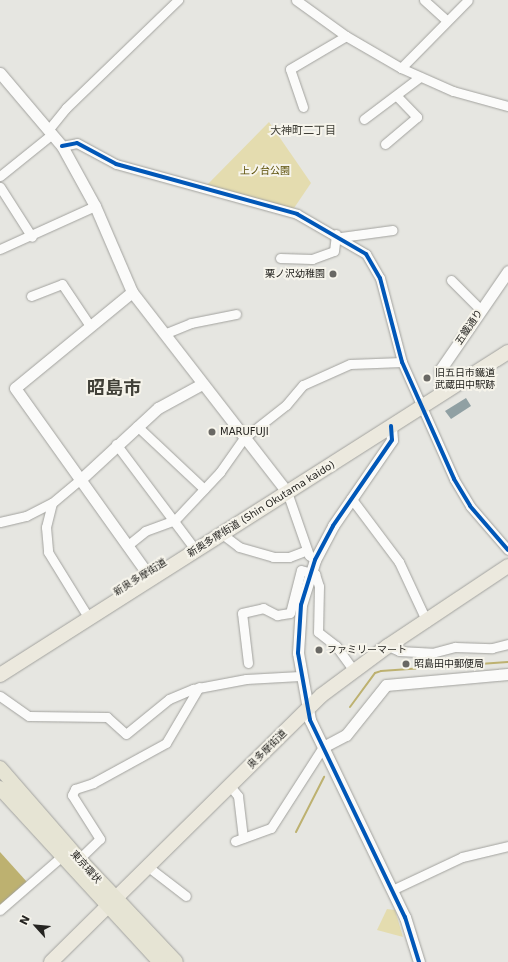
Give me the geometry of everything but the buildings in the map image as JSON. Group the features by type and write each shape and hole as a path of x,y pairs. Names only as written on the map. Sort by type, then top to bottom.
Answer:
{"highway":[{"name":"東京環状","path":"0,768 79,859 111,902 160,962"},
{"name":"東京環状","path":"0,788 61,857 176,962"}],"main road":[{"name":"新奥多摩街道 (Shin Okutama kaido)","path":"284,489 391,426 441,385 508,343"},
{"name":"新奥多摩街道 (Shin Okutama kaido)","path":"7,666 149,576 222,534 284,489 421,402 508,352"},
{"name":"新奥多摩街道","path":"0,676 7,666 85,612 149,576 191,544 284,489"},
{"name":"奥多摩街道","path":"52,962 306,709 388,646 427,622 508,566"}],"street":[{"path":"0,176 51,132 66,108 178,0"},
{"path":"296,0 346,36 401,68 459,93 508,106"},
{"path":"424,0 446,20"},
{"path":"401,68 446,20 468,0"},
{"path":"303,107 290,69 346,36"},
{"path":"0,73 62,146 95,206 132,292 284,489 307,550 314,560"},
{"path":"364,119 397,96 420,77"},
{"path":"385,144 417,117 397,96"},
{"path":"62,146 77,144 116,164 297,214 338,236 366,254 377,268 402,362 458,488 508,550"},
{"path":"0,187 32,237"},
{"path":"0,249 32,237 95,206"},
{"path":"338,236 393,230"},
{"path":"280,258 312,259 334,251 338,236"},
{"name":"五鐵通り","path":"441,385 440,370 508,271"},
{"path":"451,280 481,310"},
{"path":"31,296 62,284 90,326"},
{"path":"132,292 15,388 149,576"},
{"path":"164,334 191,323 236,314"},
{"path":"128,545 145,531 175,520 204,489 244,438 312,379 362,362 402,362"},
{"path":"0,522 26,516 52,503 81,479 116,444 158,408 202,384"},
{"path":"137,426 204,489"},
{"path":"391,426 392,440 352,498 314,560 299,618 300,676 306,709 392,890 419,962"},
{"path":"116,444 175,520 191,544"},
{"path":"352,498 399,562 427,622"},
{"path":"52,503 46,527 48,552 85,612"},
{"path":"222,534 239,547 274,557 289,557 307,550"},
{"path":"248,663 242,613 262,608 277,615 290,613 301,570 310,572 319,586 318,632 336,646 354,671"},
{"path":"388,646 398,651 432,653 455,647 492,648 508,644"},
{"path":"230,786 238,796 239,840 270,828 323,747 346,735 386,685 508,674"},
{"path":"0,696 29,716 107,717 126,734 169,699 199,687 246,679 300,676"},
{"path":"79,859 100,839 72,795 75,789 93,783 166,743 199,687"},
{"path":"392,890 462,857 508,846"},
{"path":"0,910 61,857"},
{"path":"147,866 186,896"}],"green space":[{"name":"上ノ台公園","path":"269,122 311,183 292,211 206,186"},
{"path":"387,909 395,910 403,937 377,930"}],"shaded area":[{"path":"0,852 27,882 0,905"}],"waterway":[{"path":"350,707 375,673 381,671 508,662"},
{"path":"296,832 324,777"}],"cycle path":[{"path":"62,146 77,143 116,164 297,214 366,254 380,278 402,362 454,479 470,506 508,550"},
{"path":"391,426 392,440 333,526 315,560 301,605 298,653 310,720 405,917 419,962"}],"place":[{"name":"栗ノ沢幼稚園","path":"333,274"},
{"name":"旧五日市鐵道 武蔵田中駅跡","path":"427,378"},
{"name":"MARUFUJI","path":"212,432"},
{"name":"ファミリーマート","path":"319,650"},
{"name":"昭島田中郵便局","path":"406,664"}],"district":[{"name":"大神町二丁目","path":"303,131"},
{"name":"昭島市","path":"114,388"}]}
